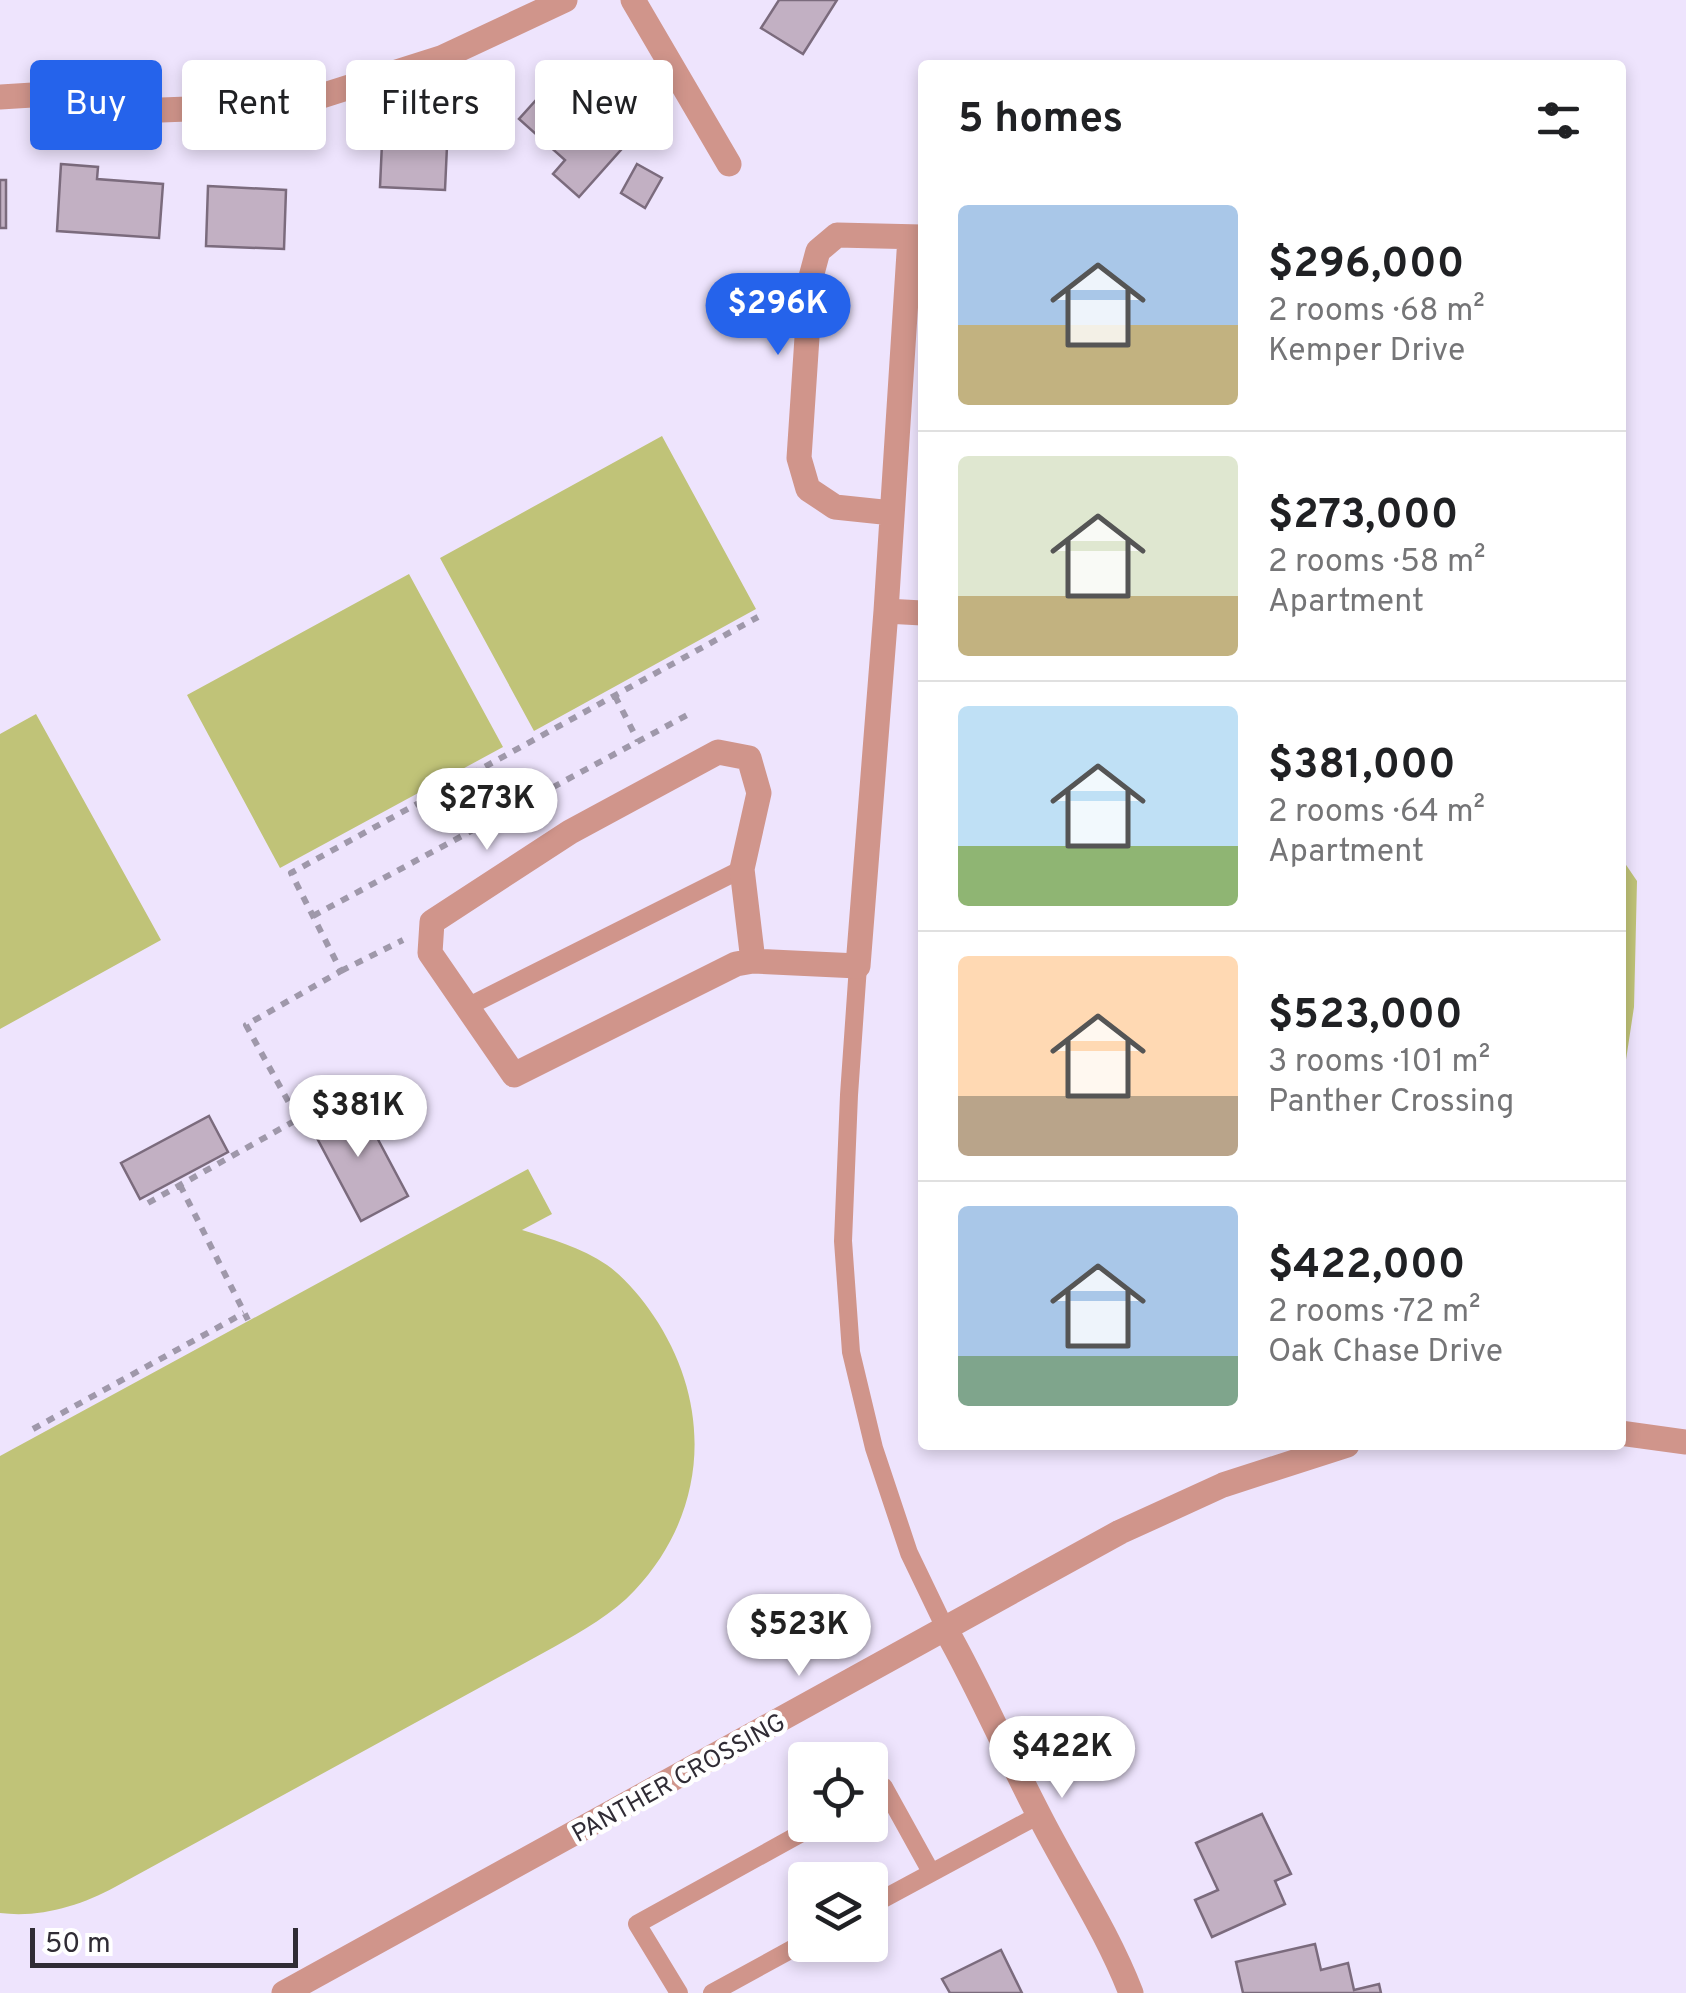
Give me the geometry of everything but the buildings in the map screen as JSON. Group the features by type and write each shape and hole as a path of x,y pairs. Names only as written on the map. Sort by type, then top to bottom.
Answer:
{"street":[{"path":"0,97 64,93 161,110 293,105 442,58 566,0"},
{"path":"633,0 729,164"},
{"path":"753,960 742,869 759,793 749,758 718,752 570,832 432,922 430,953 514,1075 736,964 753,960 858,966 916,237 837,235 818,252 811,277 799,458 808,489 835,507 892,513"},
{"path":"886,611 918,613"},
{"path":"1626,1434 1686,1442"},
{"name":"PANTHER CROSSING","path":"284,1993 1120,1532 1224,1485 1332,1450"},
{"path":"946,1630 1131,1993"}],"lane":[{"path":"467,1007 742,869"},
{"path":"858,966 843,1241 851,1352 874,1448 908,1553 946,1630"},
{"path":"888,1794 931,1872"},
{"path":"888,1896 1038,1815"},
{"path":"679,1993 637,1924 788,1840"},
{"path":"712,1993 788,1951"}],"path":[{"path":"341,971 291,873 758,617"},
{"path":"614,696 638,742"},
{"path":"313,916 691,713"},
{"path":"480,769 504,814"},
{"path":"148,1203 298,1119 246,1026 341,971 432,926"},
{"path":"33,1428 246,1316 180,1185"}],"green space":[{"path":"662,436 756,609 534,731 440,558"},
{"path":"409,574 503,747 280,868 187,695"},
{"path":"36,714 161,940 0,1029 0,734"},
{"path":"1626,865 1637,881 1634,1007 1626,1060"},
{"path":"528,1169 552,1214 522,1230 587,1253 620,1275 653,1315 686,1384 693,1420 694,1456 689,1491 677,1526 659,1559 626,1599 586,1628 115,1887 59,1909 30,1914 0,1913 0,1456"}]}
